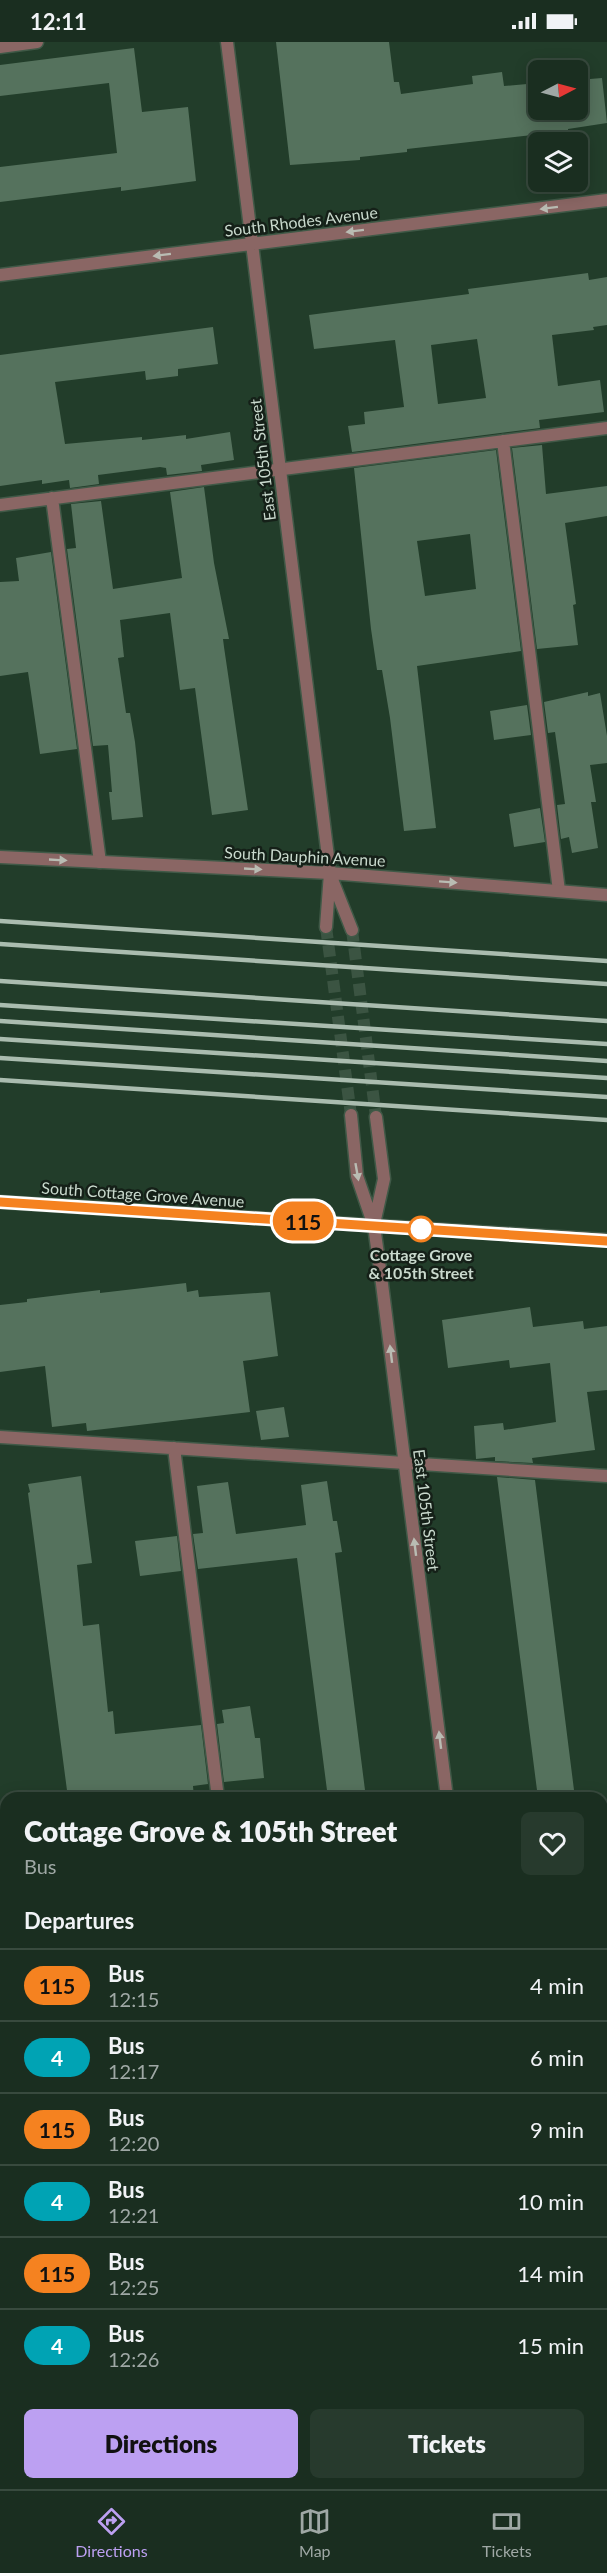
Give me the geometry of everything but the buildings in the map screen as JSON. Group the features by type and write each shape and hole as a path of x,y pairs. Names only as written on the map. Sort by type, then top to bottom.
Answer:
{"street":[{"path":"0,47 36,42"},
{"name":"East 105th Street","path":"227,42 330,873 326,927"},
{"name":"South Rhodes Avenue","path":"0,275 607,200"},
{"path":"0,504 607,428"},
{"path":"503,441 560,891"},
{"path":"52,498 100,862"},
{"name":"South Dauphin Avenue","path":"0,857 330,873 607,895"},
{"name":"East 105th Street","path":"330,873 352,930"},
{"name":"East 105th Street","path":"351,1115 357,1176 374,1226 446,1792"},
{"name":"East 105th Street","path":"374,1226 384,1179 376,1117"},
{"name":"South Cottage Grove Avenue","path":"0,1202 607,1240"},
{"path":"0,1437 607,1476"},
{"path":"174,1448 217,1792"}],"tunnel":[{"path":"326,927 351,1115"},
{"path":"352,930 376,1117"}],"railway":[{"path":"0,921 607,961"},
{"path":"0,944 607,984"},
{"path":"0,981 607,1021"},
{"path":"0,1005 607,1044"},
{"path":"0,1021 607,1061"},
{"path":"0,1039 607,1078"},
{"path":"0,1058 607,1097"},
{"path":"0,1080 607,1120"}],"bus line":[{"name":"115","path":"0,1202 607,1241"}],"place":[{"name":"Cottage Grove & 105th Street","path":"421,1229"}]}
